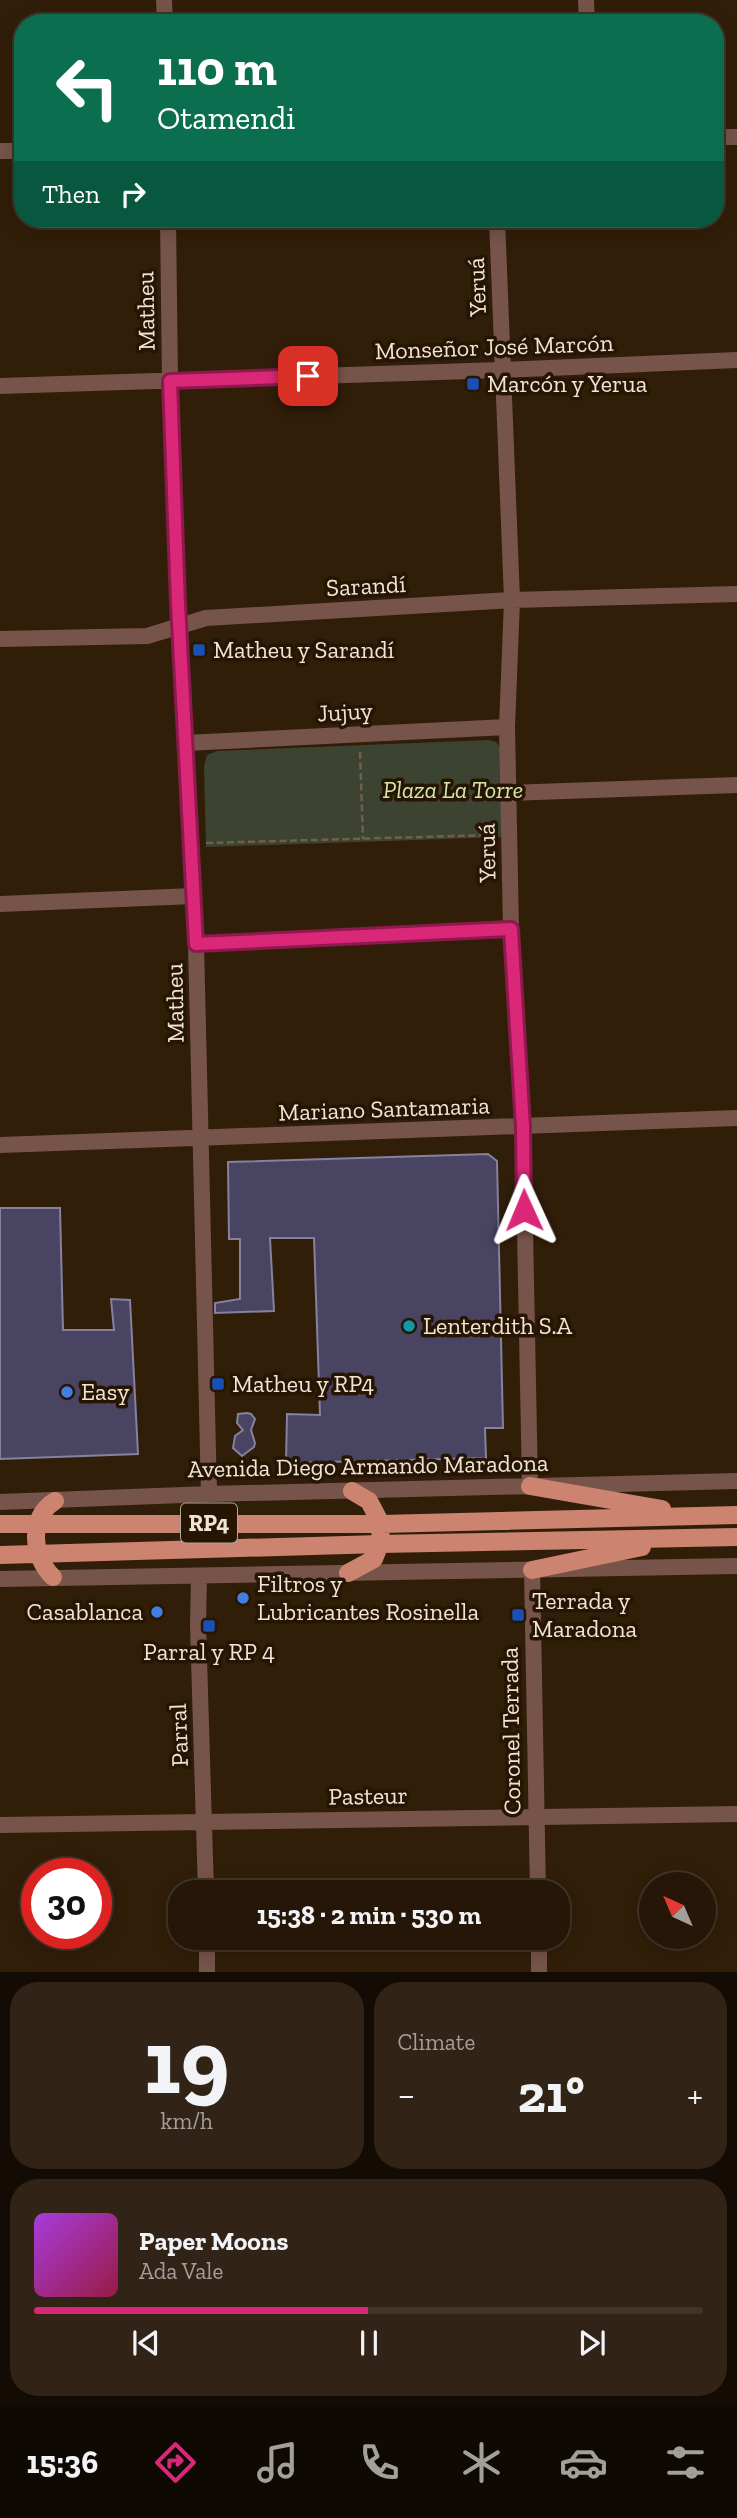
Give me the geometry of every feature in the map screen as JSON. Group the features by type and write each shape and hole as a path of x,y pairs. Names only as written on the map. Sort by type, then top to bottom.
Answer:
{"main road":[{"path":"530,1486 703,1516"},
{"path":"348,1573 374,1559 380,1544 381,1524 369,1501 352,1491"},
{"path":"53,1577 43,1567 37,1553 37,1523 44,1507 55,1501"},
{"name":"RP4","path":"0,1524 381,1524 737,1515"},
{"name":"RP4","path":"0,1555 737,1537"},
{"path":"532,1570 685,1539"}],"street":[{"name":"Matheu","path":"168,228 170,381 196,944 209,1494"},
{"name":"Yeruá","path":"497,228 512,600 507,727 508,793 511,929 523,1127 530,1486"},
{"name":"Monseñor José Marcón","path":"0,386 737,360"},
{"name":"Sarandí","path":"0,639 147,636 206,618 512,600 737,594"},
{"name":"Jujuy","path":"186,743 507,727"},
{"path":"508,793 737,785"},
{"path":"0,904 194,896"},
{"path":"196,944 511,929"},
{"name":"Mariano Santamaria","path":"0,1146 737,1118"},
{"name":"Avenida Diego Armando Maradona","path":"0,1502 737,1481"},
{"path":"0,1579 737,1566"},
{"name":"Coronel Terrada","path":"532,1570 538,1880"},
{"name":"Parral","path":"199,1576 206,1880"},
{"name":"Pasteur","path":"0,1825 737,1814"},
{"path":"206,1950 207,1972"},
{"path":"539,1950 540,1972"}],"path":[{"path":"360,746 363,839"},
{"path":"206,843 503,835"}],"green space":[{"name":"Plaza La Torre","path":"489,740 500,747 503,837 206,847 204,766 207,755 217,751"}],"building":[{"name":"Lenterdith S.A","path":"488,1154 497,1161 503,1428 485,1428 486,1458 286,1463 287,1414 320,1415 314,1238 270,1238 274,1311 215,1313 215,1303 240,1299 240,1239 229,1239 228,1162"},
{"name":"Easy","path":"0,1208 60,1208 63,1330 114,1330 111,1299 130,1300 138,1454 0,1459"},
{"path":"247,1413 255,1419 251,1430 255,1443 254,1447 242,1456 233,1448 235,1436 243,1430 237,1423 238,1414"}],"place":[{"name":"Marcón y Yerua","path":"473,384"},
{"name":"Matheu y Sarandí","path":"199,650"},
{"name":"Lenterdith S.A","path":"409,1326"},
{"name":"Matheu y RP4","path":"218,1384"},
{"name":"Easy","path":"67,1392"},
{"name":"Filtros y Lubricantes Rosinella","path":"243,1598"},
{"name":"Casablanca","path":"157,1612"},
{"name":"Terrada y Maradona","path":"518,1615"},
{"name":"Parral y RP 4","path":"209,1626"}],"route":[{"path":"308,376 170,381 178,604 196,944 511,929 523,1127 524,1210"}]}
